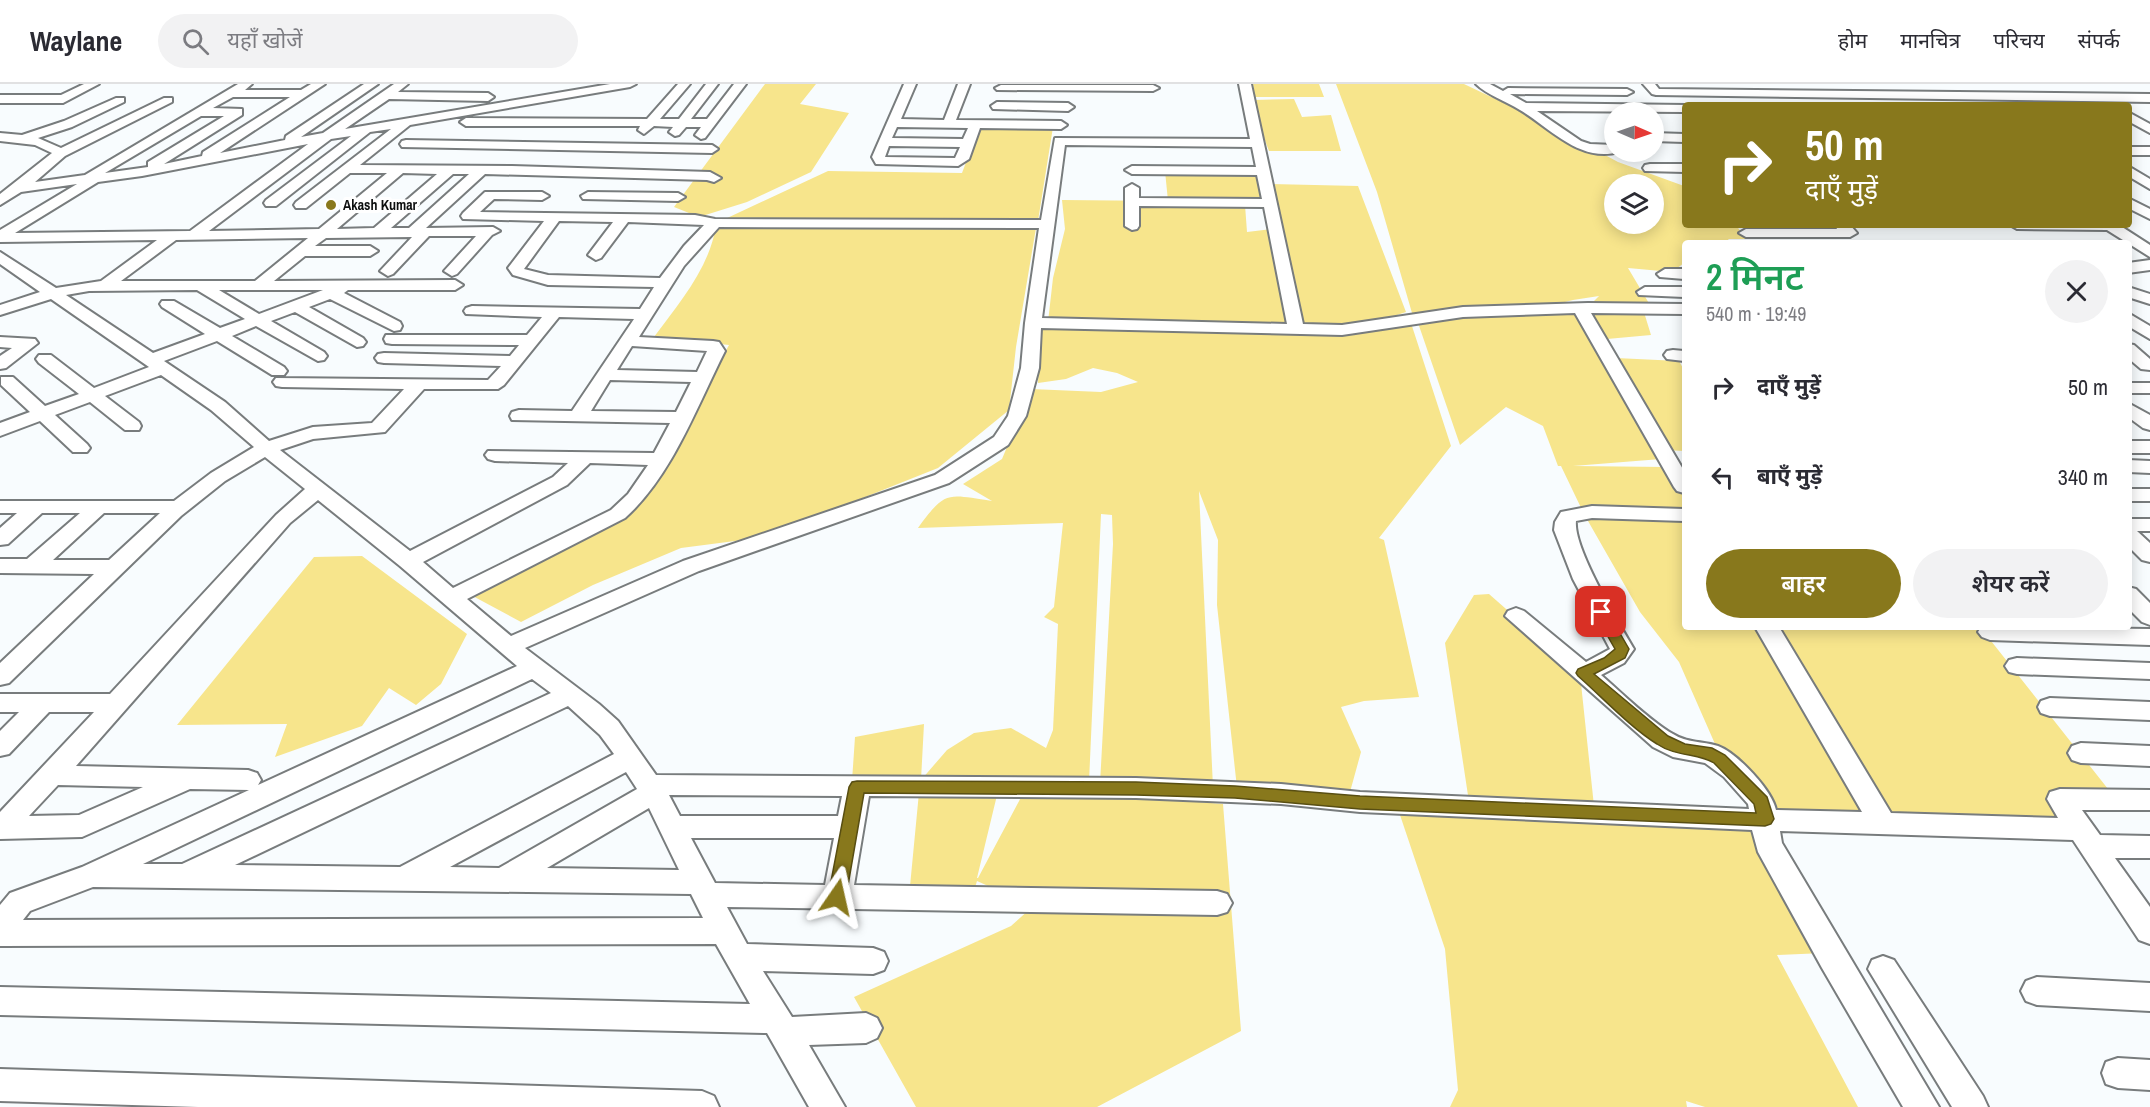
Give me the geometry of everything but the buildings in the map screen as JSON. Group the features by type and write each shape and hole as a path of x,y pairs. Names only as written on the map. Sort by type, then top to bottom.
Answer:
{"street":[{"path":"3,92 63,99 93,84"},
{"path":"0,237 215,108 231,93 246,84"},
{"path":"196,162 319,84"},
{"path":"281,145 372,84"},
{"path":"558,96 567,84"},
{"path":"301,205 345,169 435,119 596,87 631,84"},
{"path":"621,98 631,84"},
{"path":"608,172 684,84"},
{"path":"663,148 712,84"},
{"path":"691,148 740,84"},
{"path":"910,84 878,157 881,161 942,164 961,161 975,125"},
{"path":"948,125 964,84"},
{"path":"1245,84 1296,329"},
{"path":"1482,84 1505,91 1630,96"},
{"path":"1649,84 1656,92 1692,88 1727,88 1763,93 1978,96 2013,90"},
{"path":"1753,84 1763,93"},
{"path":"1787,84 1962,85 1978,96"},
{"path":"1995,84 2032,97 2078,97 2104,100 2150,98"},
{"path":"2030,84 2051,97"},
{"path":"2057,84 2078,97"},
{"path":"2083,84 2104,100"},
{"path":"418,127 435,119 471,86"},
{"path":"193,236 303,153 396,89 501,87"},
{"path":"512,170 596,87"},
{"path":"1505,91 1529,87 1559,88 1630,96 1682,108"},
{"path":"1071,97 999,97 1071,97 1153,88"},
{"path":"396,89 458,97 488,97 507,105 660,113"},
{"path":"1505,91 1524,107 1582,146 1604,149"},
{"path":"231,93 303,94"},
{"path":"1524,107 1630,96"},
{"path":"1937,96 1945,102"},
{"path":"474,110 488,97"},
{"path":"508,646 691,566 942,478 1001,441 1017,416 1030,368 1033,323 1060,133 1063,115 1071,97"},
{"path":"2134,98 2150,106"},
{"path":"0,143 68,124 120,100"},
{"path":"291,102 315,102"},
{"path":"253,151 327,103 446,107"},
{"path":"98,178 118,160 199,112 215,108 269,104"},
{"path":"355,263 370,251 447,164 460,144 507,105"},
{"path":"379,118 414,112 421,106"},
{"path":"0,201 58,156 110,130 171,108"},
{"path":"142,172 238,112 215,108"},
{"path":"1541,118 1604,119"},
{"path":"2132,118 2150,129"},
{"path":"435,119 486,122 710,123"},
{"path":"1664,119 1682,119"},
{"path":"892,123 975,125 1133,141 1257,143"},
{"path":"17,188 142,172 368,129 418,127 473,133 640,135"},
{"path":"271,203 368,129"},
{"path":"110,130 166,131"},
{"path":"1565,135 1604,136"},
{"path":"1664,137 1682,138"},
{"path":"0,138 18,139 51,146 58,156 118,160"},
{"path":"1132,226 1133,141"},
{"path":"884,142 968,143"},
{"path":"84,143 141,146"},
{"path":"406,144 712,149"},
{"path":"1664,150 1682,150"},
{"path":"240,167 303,153"},
{"path":"390,157 480,170 668,174 714,178"},
{"path":"345,169 431,170 447,164 524,158 705,161"},
{"path":"1650,168 1682,168"},
{"path":"261,284 399,170"},
{"path":"388,271 419,232 480,170"},
{"path":"1132,170 1263,171"},
{"path":"2132,173 2150,185"},
{"path":"596,255 626,218 668,174"},
{"path":"522,183 502,184 468,216 533,212 561,218 1047,224"},
{"path":"533,212 559,191"},
{"path":"664,283 542,278 522,274 516,268 543,231 591,192 678,197"},
{"path":"490,195 542,196"},
{"path":"1132,202 1269,203"},
{"path":"2132,208 2150,206"},
{"path":"2132,208 2150,215"},
{"path":"2132,209 2150,231"},
{"path":"578,417 603,375 628,341 705,221"},
{"path":"1748,236 1850,233 1845,228"},
{"path":"2114,228 2129,240"},
{"path":"0,310 77,287 353,285 454,278 488,231"},
{"path":"0,237 543,231"},
{"path":"105,286 172,236"},
{"path":"1748,236 1783,240"},
{"path":"2132,242 2145,252 2132,264"},
{"path":"299,251 370,251"},
{"path":"0,257 214,403 609,728 652,789 739,957 828,1107"},
{"path":"1665,274 1682,274"},
{"path":"2132,288 2150,281"},
{"path":"240,309 301,284"},
{"path":"199,285 318,356"},
{"path":"0,430 90,396 220,334 353,285"},
{"path":"1645,292 1682,292"},
{"path":"2132,292 2150,299"},
{"path":"331,293 393,333 531,340"},
{"path":"168,304 220,334 280,377 418,385 492,385 498,381 555,312"},
{"path":"296,306 357,342"},
{"path":"1033,323 1359,330 1436,315 1472,311 1588,308 1682,309"},
{"path":"1588,308 1581,310 1682,484"},
{"path":"472,311 645,314"},
{"path":"2132,317 2150,316"},
{"path":"2132,320 2150,334"},
{"path":"451,598 618,514 636,498 661,459 716,351 713,346 628,341"},
{"path":"0,342 29,343 4,372 80,448"},
{"path":"2132,352 2149,365"},
{"path":"384,358 514,361"},
{"path":"45,359 90,396 132,426"},
{"path":"2132,364 2149,365"},
{"path":"603,375 702,377"},
{"path":"0,677 11,654 115,567 176,507 212,481 266,448 314,432 378,428 418,385"},
{"path":"2132,388 2150,388"},
{"path":"2132,408 2150,408"},
{"path":"2132,411 2150,424"},
{"path":"519,416 683,418"},
{"path":"2132,429 2150,429"},
{"path":"2132,447 2150,447"},
{"path":"495,454 661,459"},
{"path":"408,561 560,481 585,458"},
{"path":"2132,466 2150,466"},
{"path":"1,828 52,775 283,519 317,490"},
{"path":"2132,495 2150,495"},
{"path":"0,538 38,506"},
{"path":"0,507 176,507"},
{"path":"32,567 99,507"},
{"path":"1583,673 1609,662 1620,654 1622,649 1584,579 1565,530 1568,516 1592,512 1682,515"},
{"path":"2132,525 2150,525"},
{"path":"2132,538 2150,557"},
{"path":"2132,559 2150,557"},
{"path":"0,566 115,567"},
{"path":"1516,616 1662,740 1682,750 1712,754 1720,759 1761,801 1768,844 1922,1107"},
{"path":"1769,630 1883,824"},
{"path":"1990,632 2150,637"},
{"path":"2017,666 2150,671"},
{"path":"3,922 20,902 92,875 534,668"},
{"path":"185,876 570,695"},
{"path":"0,703 117,703"},
{"path":"0,747 43,703"},
{"path":"2050,707 2150,711"},
{"path":"2081,753 2150,756"},
{"path":"404,879 631,757"},
{"path":"52,775 248,780"},
{"path":"1,828 82,826 184,780"},
{"path":"837,897 857,787"},
{"path":"503,880 652,789 1136,788 1235,792 1360,802 1883,824 2087,838 2150,847"},
{"path":"2150,800 2061,799 2087,838 2141,904 2150,931"},
{"path":"672,827 850,827"},
{"path":"92,875 503,880 837,897 1217,903"},
{"path":"3,922 725,931"},
{"path":"739,957 873,961"},
{"path":"1883,969 1971,1107"},
{"path":"2037,991 2150,997"},
{"path":"0,1001 866,1028"},
{"path":"2118,1072 2150,1075"},
{"path":"0,1085 702,1107"}],"shaded area":[{"path":"765,84 816,84 800,104 849,113 811,172 747,202 699,217 674,207"},
{"path":"1253,84 1319,84 1324,97 1255,97"},
{"path":"1336,84 1464,84 1542,121 1604,154 1604,162 1618,162 1651,174 1604,174 1604,234 1664,234 1664,179 1682,185 1682,228 1738,228 1746,239 1682,240 1682,264 1672,272 1628,268 1650,305 1590,305 1599,296 1553,305 1431,314 1412,313 1377,192"},
{"path":"1294,99 1302,117 1331,115 1341,151 1269,151 1256,117 1253,100"},
{"path":"980,125 1053,127 1038,221 725,219 828,171 962,173"},
{"path":"1165,171 1260,173 1265,203 1245,205 1247,232 1280,228 1271,184 1358,186 1406,312 1368,325 1411,323 1451,446 1379,538 1384,540 1419,697 1364,701 1341,707 1361,752 1350,792 1238,797 1217,605 1218,540 1199,491 1213,787 1100,784 1113,544 1112,515 1101,514 1089,782 1031,788 1223,804 1241,1031 1097,1107 916,1107 854,997 1011,926 1031,908 977,881 973,894 908,907 920,782 852,781 855,737 924,724 921,780 947,750 974,733 1011,728 1046,748 1053,730 1058,624 1044,617 1054,607 1063,523 918,528 935,506 949,498 966,497 992,501 963,484 1002,459 1031,389 1101,392 1138,382 1117,373 1093,368 1066,379 1038,383 1040,325 1304,327 1284,248 1282,281 1286,322 1048,322 1053,278 1065,229 1062,200 1168,201","holes":["1026,788 978,878 998,791"]},
{"path":"716,226 1036,228 1016,347 1009,410 938,468 765,537 681,548 593,585 521,622 469,594 649,490 729,345 654,337 700,271 707,257"},
{"path":"1643,309 1651,335 1607,339 1591,310"},
{"path":"1588,312 1661,459 1573,466 1666,467 1682,495 1682,630 1762,630 1869,822 1773,812 1719,753 1679,662 1640,612 1584,514 1561,466 1558,466 1543,426 1506,407 1460,445 1416,317"},
{"path":"1616,358 1679,361 1682,366 1682,451 1664,450"},
{"path":"362,556 467,634 441,684 416,705 389,688 362,726 275,757 287,724 177,725 314,557"},
{"path":"1489,594 1580,674 1594,806 1469,802 1445,643 1474,595"},
{"path":"1780,630 1982,630 2112,794 2055,790 2078,832 1896,825"},
{"path":"1398,809 1756,820 1824,953 1777,955 1858,1107 1705,1107 1686,1101 1687,1107 1450,1107 1458,1090 1445,949"}],"place":[{"name":"Akash Kumar","path":"331,205"}],"route":[{"path":"837,897 857,787 1136,788 1281,794 1360,802 1765,819 1761,801 1720,759 1704,752 1682,750 1662,740 1583,673 1609,662 1620,654 1622,649 1601,612"}]}
